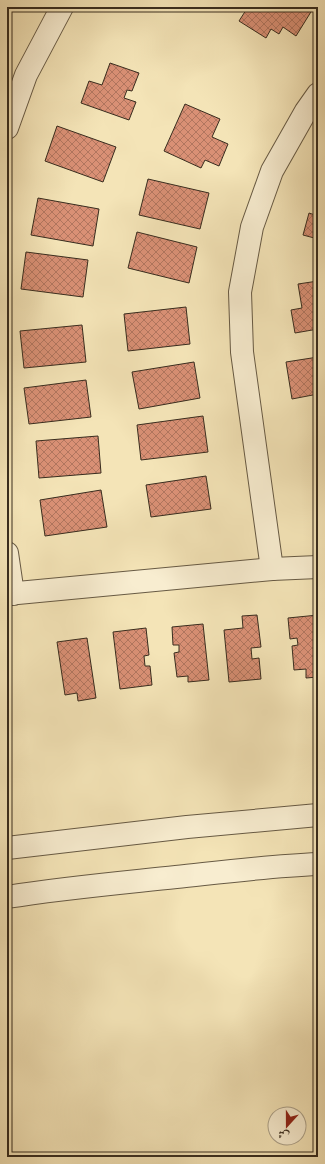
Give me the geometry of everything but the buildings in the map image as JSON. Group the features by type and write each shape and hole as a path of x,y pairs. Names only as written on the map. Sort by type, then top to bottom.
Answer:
{"street":[{"path":"7,128 26,75 62,7"},
{"path":"272,569 242,352 240,292 252,227 272,171 306,111 318,94"},
{"path":"7,553 10,594 272,569 318,567"},
{"path":"7,848 187,827 318,815"},
{"path":"7,897 159,879 291,865 318,864"}]}
